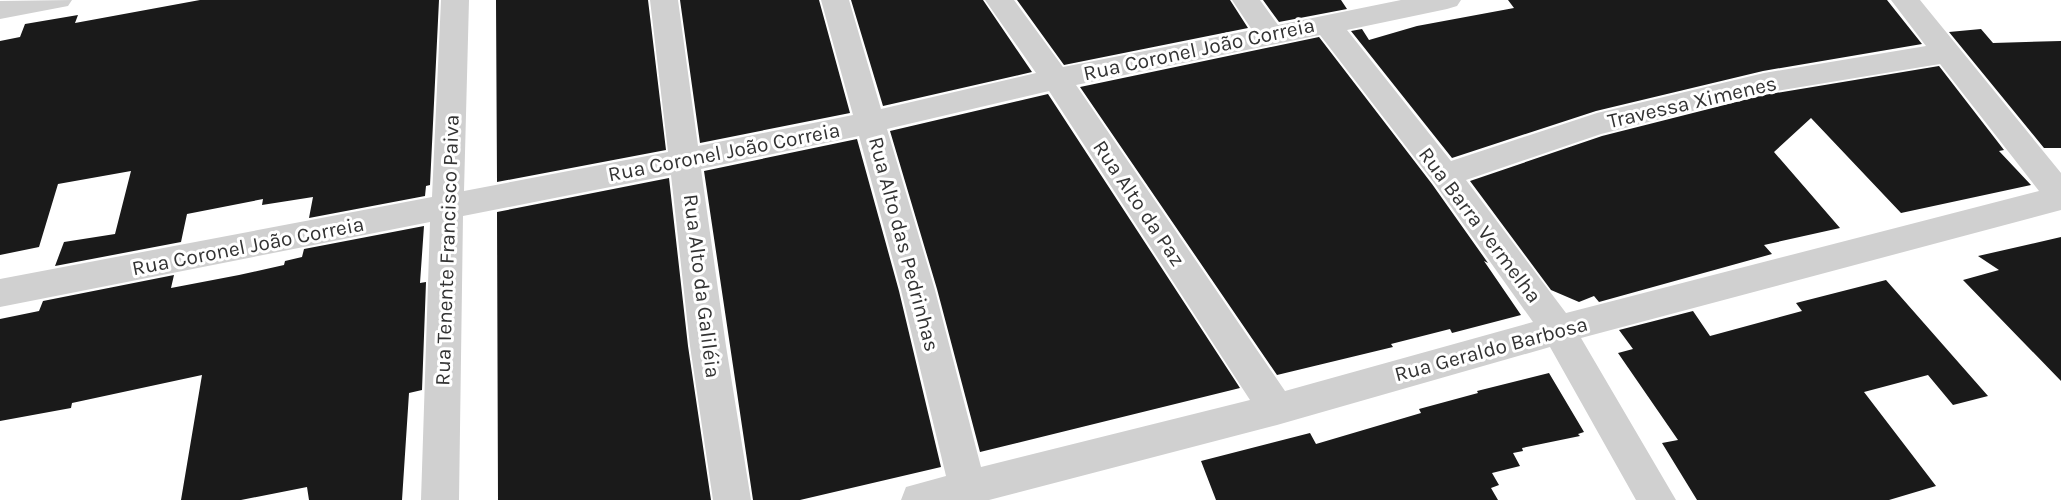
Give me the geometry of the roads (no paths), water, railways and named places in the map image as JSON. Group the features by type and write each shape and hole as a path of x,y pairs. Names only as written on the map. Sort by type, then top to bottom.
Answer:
{"street":[{"path":"0,10 58,0"},
{"name":"Rua Tenente Francisco Paiva","path":"440,500 455,0"},
{"name":"Rua Alto da Galiléia","path":"664,0 708,346 732,500"},
{"name":"Rua Alto das Pedrinhas","path":"835,0 918,290 968,488"},
{"name":"Rua Alto da Paz","path":"999,0 1056,79 1277,409"},
{"path":"1246,0 1271,36"},
{"name":"Rua Coronel João Correia","path":"0,293 686,160 871,122 1056,79 1446,0"},
{"path":"1905,0 2061,197"},
{"name":"Rua Barra Vermelha","path":"1326,23 1445,175 1558,330 1657,500"},
{"name":"Travessa Ximenes","path":"1445,175 1597,124 1731,91 1764,83 1946,53"},
{"name":"Rua Geraldo Barbosa","path":"920,500 1277,409 1558,330 2061,197"}]}
